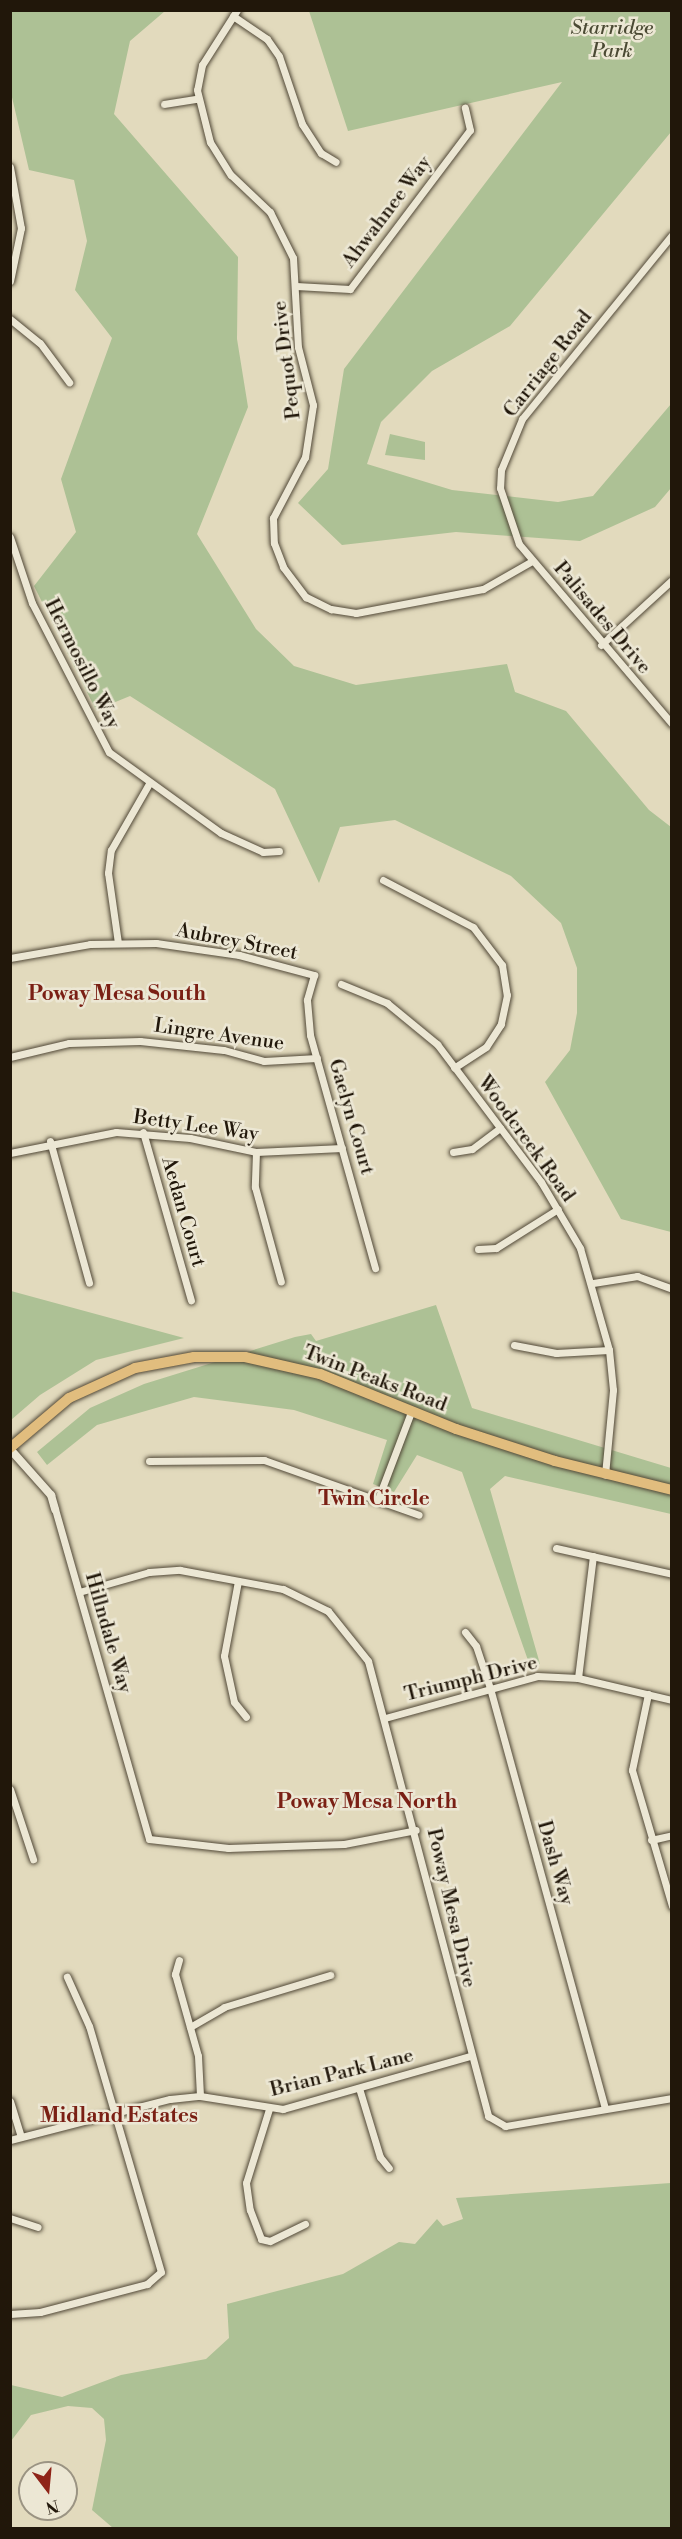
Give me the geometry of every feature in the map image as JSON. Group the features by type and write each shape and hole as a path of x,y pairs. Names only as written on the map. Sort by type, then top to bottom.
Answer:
{"main road":[{"name":"Twin Peaks Road","path":"10,1449 69,1398 101,1382 135,1368 194,1357 281,1363 411,1412 605,1475 672,1490"}],"street":[{"name":"Pequot Drive","path":"235,13 202,65 198,99 205,130 231,175 286,235 296,286 298,347 313,405 311,435 306,457 276,507 274,543 283,567 306,597 331,609 356,613 483,589 532,561"},
{"path":"235,13 267,39 279,56 302,124 321,153 336,162"},
{"path":"164,104 198,99"},
{"name":"Ahwahnee Way","path":"296,286 350,289 470,130 465,108"},
{"path":"10,167 21,228 10,281"},
{"name":"Carriage Road","path":"532,561 503,508 501,470 510,443 522,419 672,235"},
{"path":"10,319 40,343 69,382"},
{"name":"Hermosillo Way","path":"10,537 32,603 96,733 109,752 233,840 263,852 279,850"},
{"name":"Palisades Drive","path":"532,561 601,645 672,724"},
{"path":"601,645 672,580"},
{"path":"118,943 108,873 111,850 150,782"},
{"path":"383,880 473,927 491,945 502,965 507,995 501,1024 486,1047 454,1068"},
{"name":"Aubrey Street","path":"10,958 118,943 213,950 314,975"},
{"name":"Gaelyn Court","path":"314,975 307,1000 316,1058 375,1268"},
{"name":"Woodcreek Road","path":"341,984 387,1003 412,1021 454,1068 558,1209 593,1283 609,1350 613,1390 605,1475"},
{"name":"Lingre Avenue","path":"10,1057 69,1043 140,1041 224,1050 264,1061 316,1058"},
{"path":"453,1152 472,1149 500,1128"},
{"name":"Betty Lee Way","path":"10,1153 50,1141 144,1132 256,1152 342,1149"},
{"name":"Aedan Court","path":"144,1132 191,1300"},
{"path":"50,1141 89,1283"},
{"path":"256,1152 255,1187 281,1282"},
{"path":"478,1249 496,1248 558,1209"},
{"path":"593,1283 637,1276 672,1289"},
{"path":"514,1345 556,1353 609,1350"},
{"path":"378,1499 411,1412"},
{"name":"Hillndale Way","path":"10,1449 51,1495 149,1839 228,1848 344,1844 416,1830"},
{"path":"149,1461 264,1460 419,1515"},
{"path":"556,1548 672,1574"},
{"path":"578,1678 594,1556"},
{"name":"Poway Mesa Drive","path":"80,1592 162,1570 282,1589 328,1611 368,1661 416,1830 470,2056 488,2116 497,2124 605,2108"},
{"path":"238,1581 224,1656 234,1702 246,1717"},
{"name":"Dash Way","path":"465,1632 476,1646 490,1688 605,2108"},
{"name":"Triumph Drive","path":"385,1719 537,1676 578,1678 672,1700"},
{"path":"648,1694 632,1770 672,1906"},
{"path":"10,1789 33,1859"},
{"path":"651,1840 672,1835"},
{"path":"179,1960 175,1974 198,2056 200,2096"},
{"path":"190,2027 224,2007 330,1976"},
{"path":"10,2314 40,2312 147,2284 162,2272 89,2026 67,1977"},
{"name":"Brian Park Lane","path":"10,2140 200,2096 269,2109 359,2088 470,2056"},
{"path":"359,2088 380,2157 389,2168"},
{"path":"605,2108 672,2098"},
{"path":"10,2101 21,2136"},
{"path":"269,2109 246,2183 250,2210 261,2239 270,2241 305,2224"},
{"path":"10,2218 38,2227"}],"green space":[{"path":"10,11 165,11 130,41 114,114 238,257 237,339 248,407 197,534 256,629 294,666 356,685 507,664 515,692 566,711 649,810 671,827 671,1232 621,1219 545,1082 570,1050 577,1013 577,968 561,923 511,876 395,820 340,827 319,883 275,789 130,696 96,710 34,586 76,532 61,479 112,338 75,290 87,241 74,180 29,170 11,93"},
{"name":"Starridge Park","path":"309,11 671,11 671,132 510,326 432,371 381,422 367,464 452,490 558,502 593,496 671,404 671,488 655,507 580,541 456,532 342,545 298,503 328,469 344,369 562,82 348,131"},
{"path":"390,434 425,442 425,460 385,455"},
{"path":"11,1291 184,1338 96,1360 40,1395 11,1420"},
{"path":"436,1305 472,1408 671,1468 671,1514 505,1476 490,1489 540,1664 530,1666 462,1472 417,1455 394,1492 373,1484 387,1440 294,1410 194,1397 97,1425 47,1465 37,1452 90,1408 144,1384 295,1337 311,1334 316,1341"},
{"path":"671,2183 671,2528 113,2528 92,2510 106,2440 104,2419 92,2408 68,2406 31,2415 11,2441 11,2385 62,2397 121,2375 206,2359 229,2338 227,2304 343,2274 399,2242 415,2244 437,2219 443,2226 463,2219 456,2198"}],"district":[{"name":"Poway Mesa South","path":"117,994"},
{"name":"Twin Circle","path":"374,1499"},
{"name":"Poway Mesa North","path":"367,1802"},
{"name":"Midland Estates","path":"119,2116"}]}
